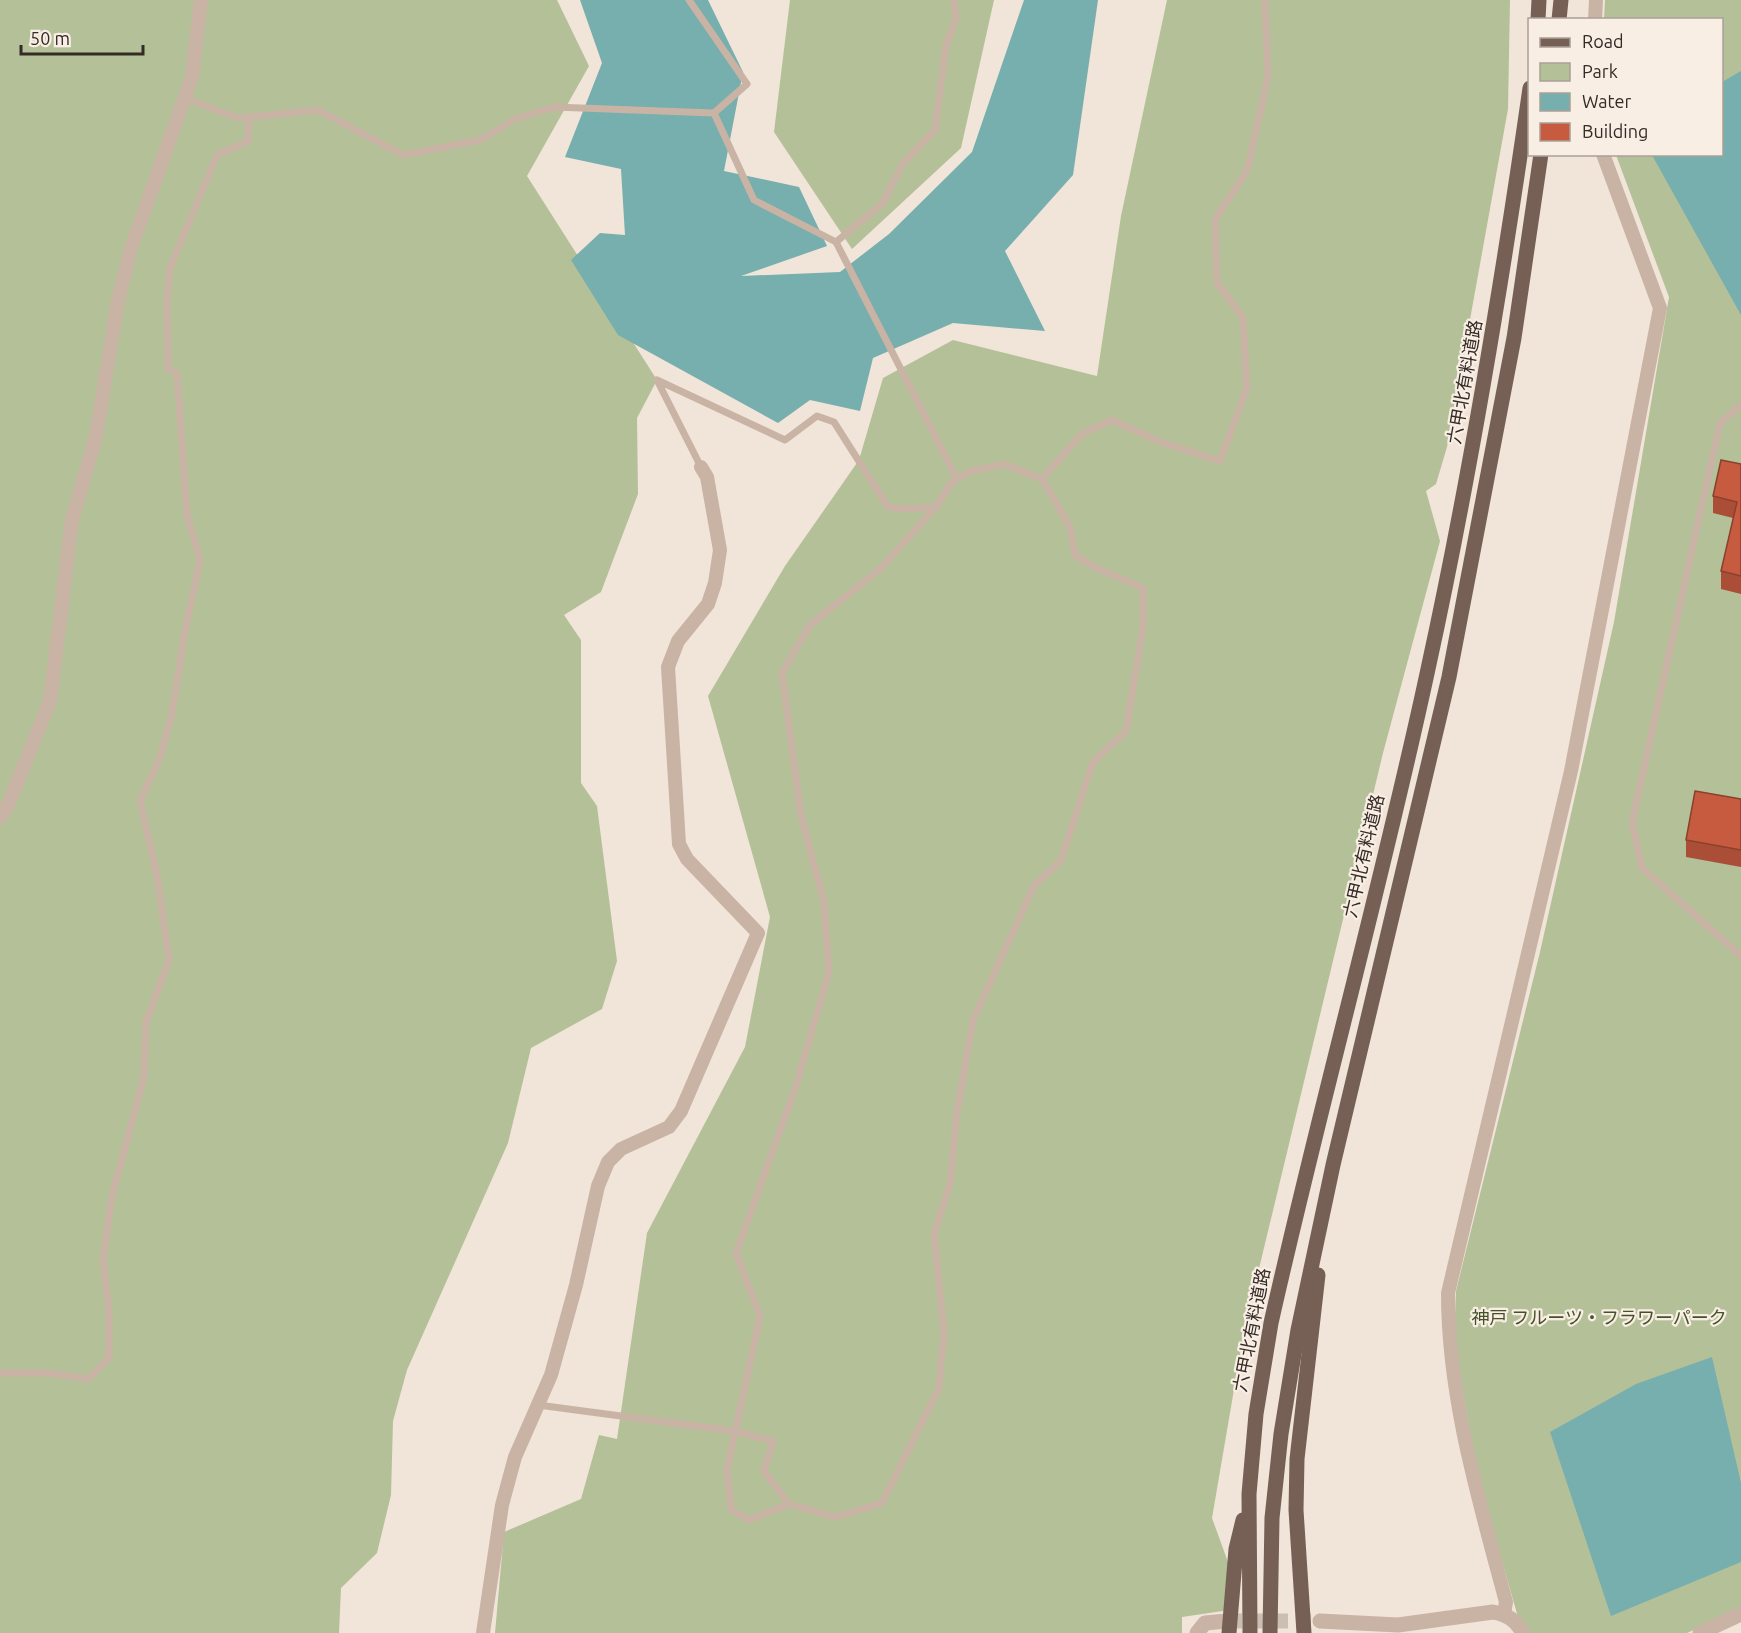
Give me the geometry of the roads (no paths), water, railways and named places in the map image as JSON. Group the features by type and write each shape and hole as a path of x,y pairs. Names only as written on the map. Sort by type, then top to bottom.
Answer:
{"main road":[{"path":"1538,18 1539,0"},
{"path":"1559,18 1561,0"},
{"name":"六甲北有料道路","path":"1250,1633 1249,1494 1256,1414 1271,1323 1428,671 1493,336 1528,101"},
{"path":"1270,1633 1272,1518 1281,1434 1298,1330 1332,1165 1449,677 1514,338 1541,156"},
{"path":"1304,1633 1296,1522 1297,1459 1332,1165"},
{"path":"1228,1627 1236,1549 1249,1494"}],"street":[{"path":"0,817 9,803 50,701 72,520 96,436 118,300 131,248 192,77 201,0"},
{"path":"1594,18 1596,0"},
{"path":"1504,1614 1506,1602 1476,1489 1448,1343 1448,1293 1571,771 1660,308 1604,156"},
{"path":"483,1633 502,1505 514,1457 551,1375 576,1285 598,1186 608,1162 621,1149 669,1127 681,1111 758,933 687,859 678,844 668,667 678,641 708,604 715,583 720,550 707,477 701,467"},
{"path":"1320,1621 1398,1625 1493,1612 1504,1614 1517,1622 1523,1633"},
{"path":"1700,1633 1741,1614"},
{"path":"1197,1633 1205,1623 1228,1627"}],"lane":[{"path":"185,98 238,118 318,110 403,155 480,140 515,119 554,107 714,113 747,84 689,0"},
{"path":"836,242 882,204 903,163 935,130 946,46 956,18 954,0"},
{"path":"1042,479 1082,434 1112,420 1161,442 1220,461 1247,388 1243,318 1217,283 1215,219 1248,171 1268,77 1265,0"},
{"path":"714,113 753,200 836,242 957,479"},
{"path":"0,1373 49,1373 88,1378 109,1358 108,1310 103,1258 112,1196 144,1077 146,1022 169,960 157,875 140,801 159,760 171,718 185,631 200,560 187,515 177,373 168,369 167,298 170,268 217,154 248,141 249,117"},
{"path":"701,467 657,380 785,441 817,416 834,422 888,507 906,509 936,507"},
{"path":"1741,405 1720,423 1632,822 1642,868 1741,956"},
{"path":"1004,464 1042,479 1071,527 1075,555 1092,566 1143,588 1143,627 1126,731 1093,762 1061,860 1035,886 973,1020 957,1113 950,1184 934,1234 944,1332 939,1388 882,1503 836,1517 789,1504 749,1520 731,1510 727,1470 760,1316 736,1253 795,1089 830,972 824,902 801,816 782,673 810,625 881,568 936,507 952,482 957,479 971,471 1004,464"},
{"path":"538,1405 734,1431 773,1442 764,1471 789,1504"}],"water":[{"path":"580,0 708,0 743,72 724,171 799,187 827,246 741,276 840,272 889,234 972,152 1024,0 1098,0 1073,175 1005,251 1045,331 953,323 873,358 860,411 810,400 778,423 618,335 571,260 600,233 625,235 621,169 565,157 602,63"},
{"path":"1741,71 1741,315 1653,156 1723,156 1723,81"},
{"path":"1712,1357 1741,1483 1741,1562 1611,1616 1550,1432 1636,1384"}],"tunnel":[{"path":"1227,1621 1320,1621"}],"park label":[{"name":"神戸 フルーツ・フラワーパーク","path":"1599,1318"}]}
